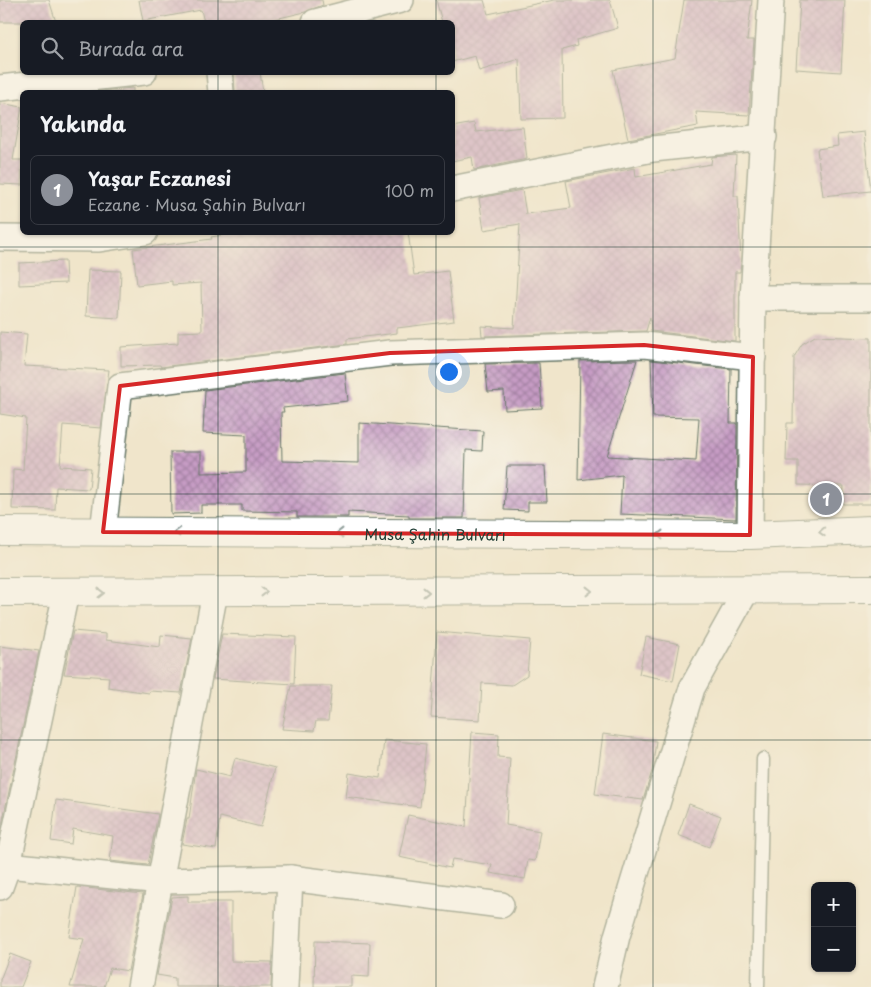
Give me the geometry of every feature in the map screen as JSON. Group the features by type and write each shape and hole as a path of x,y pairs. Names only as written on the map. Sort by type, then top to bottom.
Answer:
{"main road":[{"name":"Musa Şahin Bulvarı","path":"0,531 750,535 871,530"},
{"path":"0,592 746,591 871,589"}],"street":[{"path":"323,20 401,0"},
{"path":"750,535 753,298 771,0"},
{"path":"0,88 117,75"},
{"path":"219,75 221,90"},
{"path":"455,189 653,149 764,137"},
{"path":"0,238 99,239 125,235"},
{"path":"753,298 871,298"},
{"path":"103,532 120,386 390,354 644,345 753,356"},
{"path":"605,987 617,936 692,688 746,591"},
{"path":"140,987 215,592"},
{"path":"66,593 4,876 161,880 290,878 501,906"},
{"path":"284,987 290,878"}],"lane":[{"path":"758,987 763,758"}],"highlighted area":[{"path":"644,345 753,357 750,535 103,532 120,386 390,353"}],"building":[{"path":"0,0 49,0 55,20 20,20 20,22 0,22"},
{"path":"139,0 322,0 323,5 305,12 271,20 204,20 201,10 143,20"},
{"path":"436,0 484,0 488,14 554,0 610,0 618,28 576,40 577,46 562,50 563,118 521,119 519,59 479,71 475,56 455,61 455,20 441,20"},
{"path":"684,0 752,0 747,40 754,40 749,115 696,112 698,126 628,139 613,70 675,58"},
{"path":"800,0 845,0 841,72 796,69"},
{"path":"234,75 260,75 263,90 235,90"},
{"path":"133,88 133,90 112,90"},
{"path":"0,103 20,107 20,119 13,160 20,160 20,185 0,184"},
{"path":"474,123 476,132 523,127 527,159 474,170 472,157 455,160 455,126"},
{"path":"864,132 871,191 823,196 817,149 838,146 837,135"},
{"path":"736,155 734,196 738,196 741,262 740,272 735,272 735,341 651,331 650,317 646,331 482,336 481,326 514,328 520,224 484,230 479,198 522,190 526,214 571,208 566,181 635,168 636,177 711,164 712,157"},
{"path":"222,235 408,235 414,275 448,271 454,321 397,328 397,333 347,339 347,344 161,367 160,365 121,366 121,347 178,343 178,332 202,331 201,283 172,285 172,281 137,285 133,249 212,239 211,237"},
{"path":"65,261 66,283 19,285 19,263"},
{"path":"88,270 121,271 119,318 86,316"},
{"path":"0,332 27,334 24,366 109,370 101,428 63,425 60,466 91,468 89,489 56,487 55,510 12,509 13,469 23,470 26,418 0,414"},
{"path":"815,336 871,338 871,504 843,504 844,486 798,485 798,461 786,461 787,423 793,423 794,357 802,344"},
{"path":"637,360 607,456 696,461 699,418 653,417 651,360 731,369 730,423 737,423 736,519 620,514 622,475 578,480 580,361"},
{"path":"539,363 542,408 505,410 504,391 488,392 485,364"},
{"path":"345,373 348,401 283,408 284,412 281,412 282,461 359,463 359,423 483,431 482,451 466,450 464,518 409,518 409,515 348,512 348,517 297,517 297,512 242,511 242,505 201,505 201,513 171,514 170,452 201,452 201,473 246,472 246,435 203,433 205,390"},
{"path":"507,466 545,466 547,502 528,502 528,511 504,510"},
{"path":"73,631 106,634 106,640 160,647 161,635 192,638 181,693 150,691 149,693 108,687 109,677 64,674"},
{"path":"437,632 530,640 527,675 512,685 482,683 480,720 431,717"},
{"path":"222,634 296,637 294,684 213,679"},
{"path":"646,637 680,644 673,681 639,674"},
{"path":"0,646 39,651 1,829 0,829"},
{"path":"291,686 332,686 328,721 316,721 314,731 282,729"},
{"path":"472,732 499,734 498,757 510,758 506,825 540,831 535,861 528,860 525,879 490,873 492,865 452,859 450,868 399,857 408,815 466,827"},
{"path":"603,734 656,741 652,771 643,800 595,794"},
{"path":"384,740 426,744 420,807 346,797 349,773 380,778"},
{"path":"235,758 275,768 261,827 220,817 216,849 182,844 187,819 189,819 196,769 230,777"},
{"path":"56,800 158,814 148,865 110,861 113,836 73,829 71,844 51,841"},
{"path":"689,804 721,816 709,847 678,835"},
{"path":"77,887 143,894 128,971 110,968 104,987 70,987 84,939 69,937"},
{"path":"188,896 188,902 231,902 231,961 272,962 271,987 175,987 175,978 157,975 172,897"},
{"path":"315,941 370,943 369,977 351,976 351,987 314,987"},
{"path":"10,954 31,962 21,987 0,987 0,980"}],"place":[{"name":"Yaşar Eczanesi","path":"826,499"}]}
